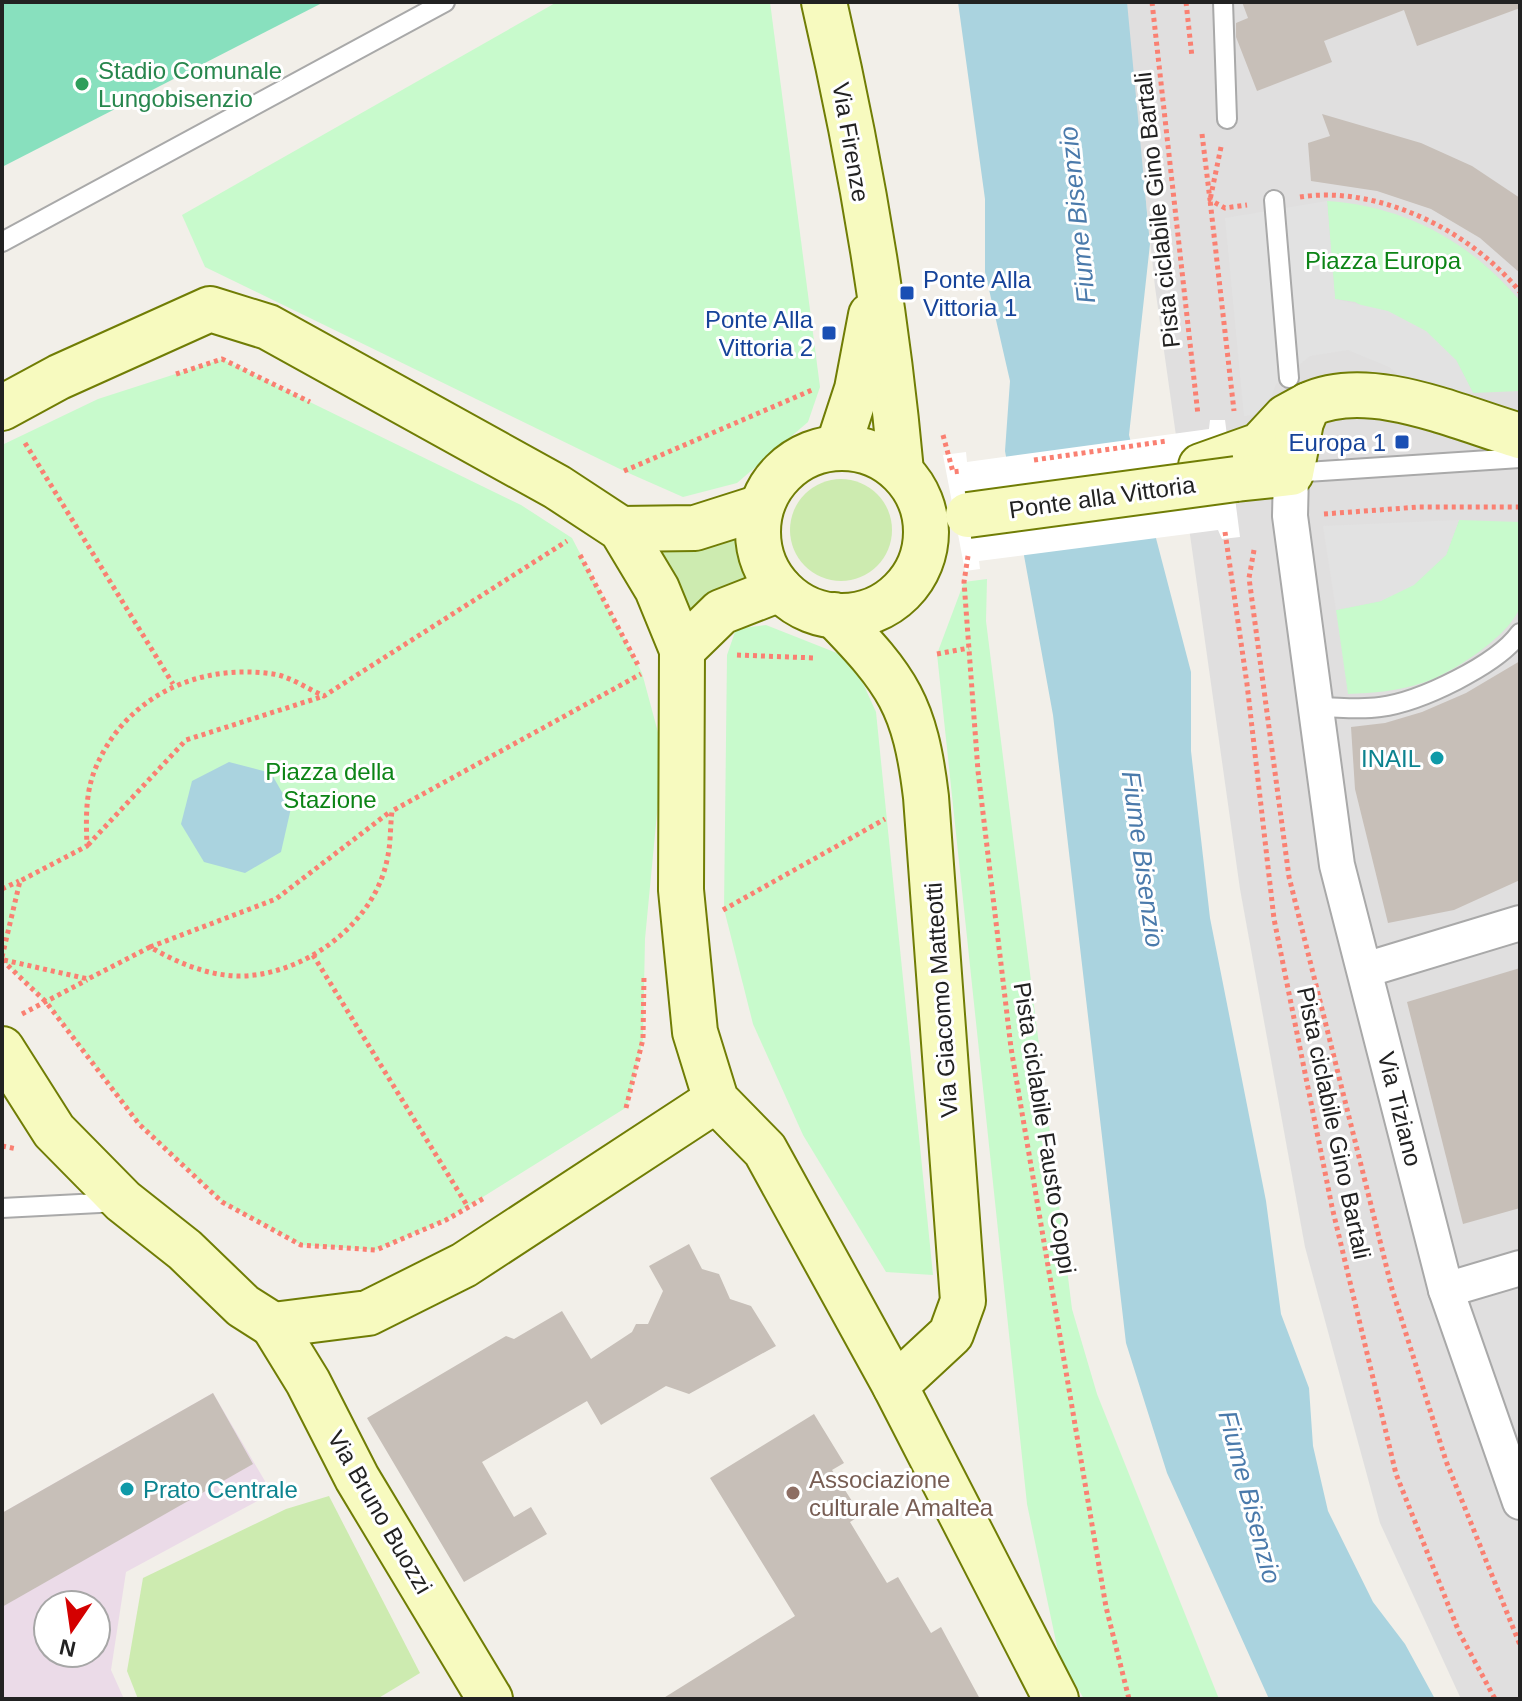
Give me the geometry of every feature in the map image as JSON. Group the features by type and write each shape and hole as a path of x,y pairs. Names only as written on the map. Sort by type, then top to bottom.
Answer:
{"street":[{"name":"Via Firenze","path":"824,2 877,281 894,390 936,519"},
{"name":"Via Firenze","path":"838,447 857,389 877,281"},
{"path":"11,422 59,377 210,309 268,327 557,487 621,529 657,589 682,650 681,890 695,1032 716,1100 765,1150 895,1386 1056,1699"},
{"path":"1298,392 1379,397 1520,436"},
{"path":"1298,392 1301,422 1291,473 1290,516 1318,707"},
{"path":"1121,493 1260,445 1286,417 1298,392"},
{"path":"838,447 861,449 883,458 936,519 916,571 901,592 881,606 858,614 834,615 814,611 780,589 767,571 759,550 761,507 772,483 790,465 813,452 838,447"},
{"name":"Ponte alla Vittoria","path":"936,519 1291,473"},
{"path":"621,529 695,528 761,507"},
{"path":"682,650 721,612 780,589"},
{"name":"Via Giacomo Matteotti","path":"834,615 880,662 907,707 920,748 926,797 963,1301 951,1334 895,1386"},
{"name":"Via Tiziano","path":"1318,707 1337,865 1446,1290 1520,1502"},
{"path":"1365,970 1520,923"},
{"path":"7,1034 54,1131 123,1201 185,1250 243,1306 273,1325 368,1313 464,1265 716,1100"},
{"path":"1446,1290 1520,1268"},
{"name":"Via Bruno Buozzi","path":"273,1325 308,1382 357,1478 490,1699"}],"lane":[{"path":"2,242 445,2"},
{"path":"1223,2 1227,119"},
{"path":"1274,200 1298,392"},
{"path":"1291,473 1520,458"},
{"path":"1318,707 1381,707 1427,692 1478,670 1520,633"},
{"path":"2,1208 123,1201"}],"path":[{"name":"Pista ciclabile Gino Bartali","path":"1152,2 1198,415"},
{"path":"1227,119 1210,200 1235,415"},
{"path":"1274,200 1319,194 1353,196 1417,216 1469,244 1508,277 1520,292"},
{"path":"167,377 222,359 322,408"},
{"path":"624,471 820,387"},
{"path":"11,422 173,684"},
{"path":"1018,462 1172,440"},
{"path":"955,472 972,469"},
{"path":"1290,516 1419,507 1520,507"},
{"name":"Pista ciclabile Fausto Coppi","path":"936,519 969,648 978,771 1011,1048 1106,1607 1129,1699"},
{"path":"2,889 87,846 186,740 324,696 572,538 559,530"},
{"name":"Pista ciclabile Gino Bartali","path":"1225,532 1247,684 1274,919 1332,1207 1396,1474 1459,1632 1495,1699"},
{"path":"579,552 646,686"},
{"path":"937,654 969,648"},
{"path":"727,655 821,658"},
{"path":"87,846 86,806 95,767 123,721 173,684 221,671 276,674 324,696"},
{"path":"7,1034 46,1002 150,947 276,899 392,811 642,673"},
{"path":"685,932 978,771"},
{"path":"150,947 182,965 237,976 295,965 313,955 336,941 370,901 387,862 392,811"},
{"path":"2,959 20,881"},
{"path":"313,955 468,1207"},
{"path":"2,959 88,979"},
{"path":"2,959 46,1002 139,1124 222,1202 301,1245 376,1250 468,1207 494,1191"},
{"path":"615,1115 627,1107 643,1039 644,968"}],"shaded area":[{"path":"1125,2 1520,2 1520,1699 1461,1699 1380,1523 1305,1247 1240,889 1155,287"},
{"name":"Piazza Europa","path":"1327,201 1335,299 1388,311 1426,331 1456,360 1473,393 1427,399 1389,367 1348,350 1310,356 1276,384 1265,414 1244,416 1225,218"},
{"path":"1459,520 1446,555 1414,585 1381,601 1336,610 1323,526"},
{"name":"Prato Centrale","path":"213,1393 272,1493 126,1572 112,1663 112,1589 32,1589 32,1669 111,1669 124,1699 2,1699 2,1513"}],"green space":[{"name":"Stadio Comunale Lungobisenzio","path":"2,2 324,2 2,167"},
{"path":"557,2 770,2 820,387 808,422 737,483 683,497 624,471 205,267 182,215"},
{"name":"Piazza Europa","path":"1327,201 1383,210 1434,230 1480,261 1501,280 1520,301 1520,391 1473,393 1456,360 1355,302 1335,299"},
{"name":"Piazza della Stazione","path":"222,359 521,505 572,538 642,673 663,751 645,939 643,1039 627,1107 446,1220 376,1250 301,1245 222,1202 139,1124 46,1002 2,960 2,445 98,399"},
{"path":"841,479 861,483 877,494 888,510 892,530 888,550 877,566 861,577 841,581 821,577 805,566 794,550 790,530 794,510 805,494 821,483"},
{"path":"1459,520 1520,522 1520,601 1513,620 1477,653 1434,679 1395,690 1348,694 1336,610 1381,601 1446,555"},
{"path":"740,534 739,557 748,580 680,626 646,541"},
{"path":"987,579 986,621 1072,1309 1097,1394 1219,1699 1084,1699 1059,1656 1027,1504 937,654 964,582"},
{"path":"766,625 852,659 876,712 933,1275 886,1272 803,1135 753,1024 724,909 727,655 736,629"},
{"path":"329,1496 420,1673 377,1699 138,1699 127,1671 143,1578 286,1509"}],"water":[{"name":"Fiume Bisenzio","path":"958,2 1127,2 1150,244 1129,435 1191,672 1191,751 1210,918 1266,1201 1281,1314 1309,1388 1313,1446 1328,1511 1373,1602 1405,1644 1435,1699 1269,1699 1167,1473 1126,1343 1053,715 1005,451 1010,381 985,272 985,199"},
{"path":"229,762 271,773 291,808 281,852 245,873 204,862 181,824 192,781"}],"pier":[{"path":"1210,420 1225,420 1240,537 1222,539 1218,530 979,561 980,569 965,571 943,455 966,452 967,462 1209,429"}],"building":[{"path":"1242,2 1520,2 1520,8 1417,46 1404,10 1324,41 1332,62 1257,91 1236,37 1236,23 1248,18"},
{"path":"1322,114 1421,143 1472,166 1520,198 1520,273 1480,238 1431,209 1377,191 1311,181 1308,143 1330,136"},
{"name":"INAIL","path":"1520,661 1520,880 1454,910 1388,923 1355,789 1351,727 1385,723 1422,712 1466,693"},
{"path":"1520,968 1520,1208 1463,1224 1407,1002"},
{"path":"689,1244 702,1269 719,1274 730,1299 751,1306 776,1346 689,1394 666,1386 601,1425 587,1401 482,1462 514,1517 531,1507 547,1534 464,1582 367,1418 506,1336 514,1339 562,1311 591,1359 632,1332 636,1324 648,1324 663,1291 649,1266"},
{"name":"Prato Centrale","path":"213,1393 253,1464 2,1607 2,1513"},
{"path":"814,1414 844,1463 832,1470 861,1515 850,1522 887,1583 898,1577 931,1633 941,1627 980,1699 662,1699 795,1616 710,1478"}],"place":[{"name":"Stadio Comunale Lungobisenzio","path":"82,84"},
{"name":"Ponte Alla Vittoria 1","path":"907,293"},
{"name":"Ponte Alla Vittoria 2","path":"829,333"},
{"name":"Europa 1","path":"1402,442"},
{"name":"INAIL","path":"1437,758"},
{"name":"Prato Centrale","path":"127,1489"},
{"name":"Associazione culturale Amaltea","path":"793,1493"}]}
